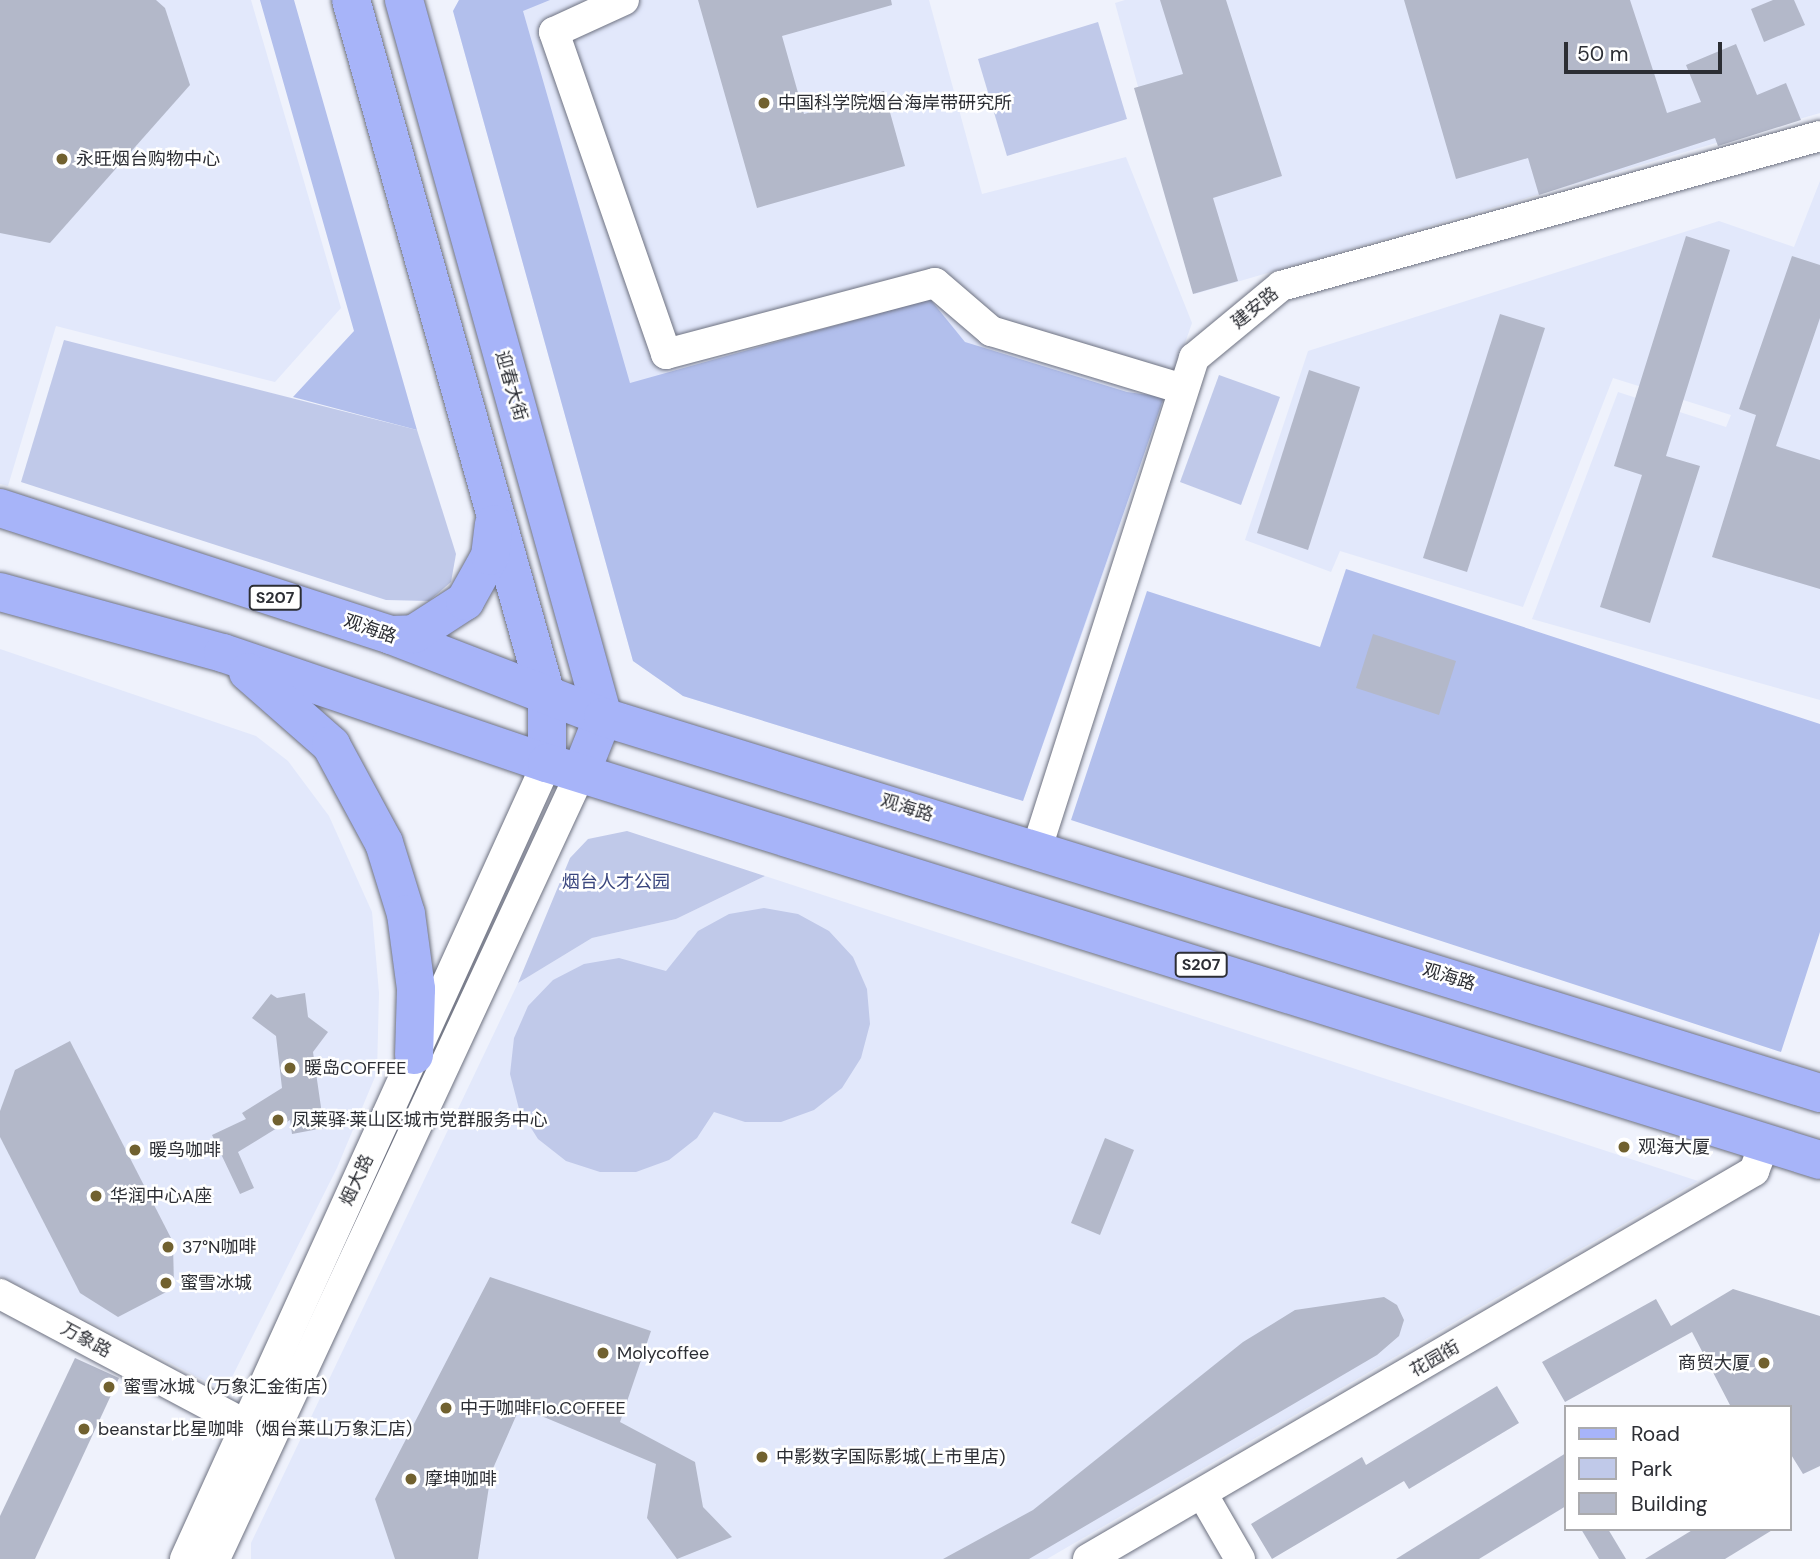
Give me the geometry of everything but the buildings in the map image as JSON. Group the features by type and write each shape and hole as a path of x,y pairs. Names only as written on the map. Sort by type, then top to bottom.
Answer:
{"main road":[{"path":"351,0 494,522 565,766"},
{"name":"迎春大街","path":"404,0 603,717"},
{"name":"观海路","path":"0,509 391,635 547,698 603,717 1037,848 1820,1093"},
{"path":"391,635 414,634 465,601 490,556 494,522"},
{"name":"S207","path":"0,592 223,653 565,766 1820,1160"},
{"path":"223,653 331,745 361,794 384,843 406,915 416,989 414,1055"},
{"path":"565,766 603,717"}],"street":[{"path":"624,0 554,32 666,354 935,283 991,331 1183,389"},
{"name":"建安路","path":"1037,848 1195,358 1281,286 1820,136"},
{"name":"烟大路","path":"185,1559 414,1055 565,766"},
{"name":"烟大路","path":"215,1559 565,766"},
{"name":"花园街","path":"1088,1559 1203,1495 1754,1171 1765,1143"},
{"name":"万象路","path":"0,1294 246,1425"},
{"path":"1203,1495 1240,1559"}],"shaded area":[{"path":"0,0 251,0 341,308 275,382 56,326 8,486 0,484"},
{"path":"260,0 294,0 417,430 293,397 354,331"},
{"name":"中国科学院烟台海岸带研究所","path":"459,0 929,0 982,194 1126,157 1192,323 1023,801 683,696 633,661 453,11"},
{"path":"459,0 550,0 523,11 630,383 930,299 965,342 1127,392 1164,397 1023,801 683,696 633,661 453,11"},
{"path":"1125,0 1820,0 1820,113 1195,294 1115,3"},
{"path":"1820,181 1820,700 1532,619 1618,392 1726,427 1731,415 1613,378 1523,607 1340,551 1331,572 1245,540 1308,351 1719,221 1794,247"},
{"path":"1346,569 1820,724 1820,932 1781,1052 1071,820 1147,591 1320,647"},
{"path":"0,649 256,736 288,761 329,816 372,912 379,993 377,1072 337,1168 225,1391 0,1276"},
{"path":"765,876 1698,1181 1047,1559 251,1559 251,1543 518,983 592,938 676,919"}],"green space":[{"path":"1098,22 1127,119 1007,156 978,59"},
{"path":"64,340 417,430 456,554 451,582 429,601 386,600 21,482"},
{"path":"1219,375 1280,397 1241,505 1180,482"},
{"name":"烟台人才公园","path":"627,831 765,876 676,919 592,938 518,983 570,858 588,839"},
{"path":"764,908 798,914 829,931 853,957 867,989 870,1024 861,1058 842,1088 814,1110 781,1122 745,1122 714,1112 697,1138 669,1160 636,1172 600,1172 566,1161 538,1139 519,1109 510,1074 514,1038 528,1006 553,980 584,964 619,958 666,971 698,931 729,914"}],"place":[{"name":"中国科学院烟台海岸带研究所","path":"764,103"},
{"name":"永旺烟台购物中心","path":"62,159"},
{"name":"暖岛COFFEE","path":"290,1068"},
{"name":"凤莱驿·莱山区城市党群服务中心","path":"278,1120"},
{"name":"观海大厦","path":"1624,1147"},
{"name":"暖鸟咖啡","path":"135,1150"},
{"name":"华润中心A座","path":"96,1196"},
{"name":"37°N咖啡","path":"168,1247"},
{"name":"蜜雪冰城","path":"166,1283"},
{"name":"Molycoffee","path":"603,1353"},
{"name":"商贸大厦","path":"1764,1363"},
{"name":"蜜雪冰城（万象汇金街店）","path":"109,1387"},
{"name":"中于咖啡Flo.COFFEE","path":"446,1408"},
{"name":"beanstar比星咖啡（烟台莱山万象汇店）","path":"84,1429"},
{"name":"中影数字国际影城(上市里店)","path":"762,1457"},
{"name":"摩坤咖啡","path":"411,1479"}]}
